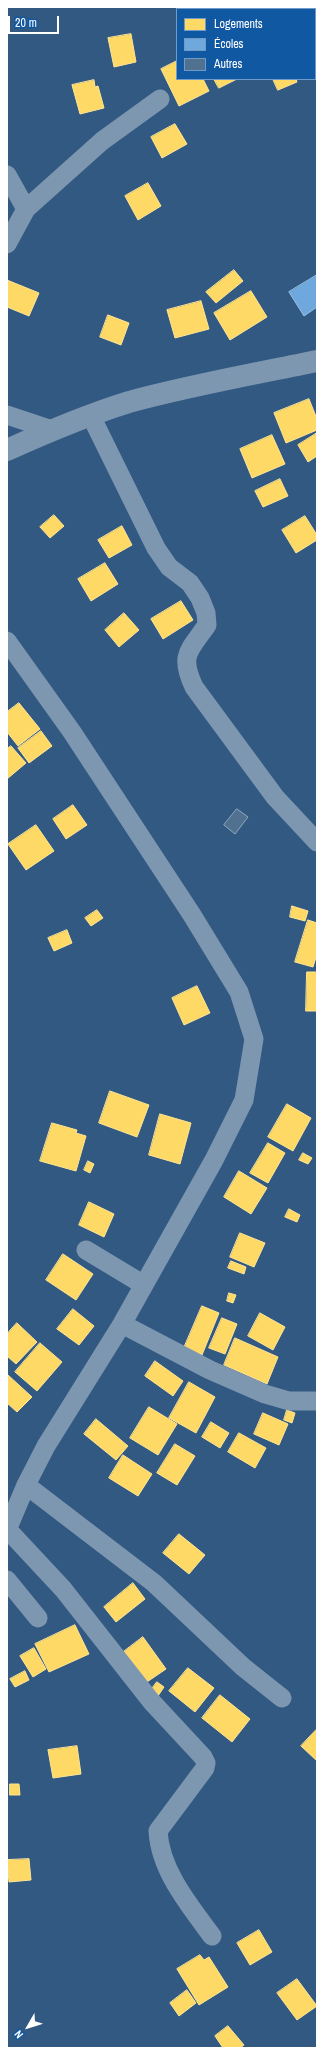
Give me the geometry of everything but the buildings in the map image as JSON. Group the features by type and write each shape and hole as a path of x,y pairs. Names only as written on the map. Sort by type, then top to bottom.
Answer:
{"street":[{"path":"7,244 26,209 102,141 160,99"},
{"path":"7,175 26,209"},
{"path":"7,450 52,430 129,402 317,361"},
{"path":"7,415 52,430"},
{"path":"91,416 156,548 169,567 190,583 200,598 206,613 207,625 186,657 187,671 194,687 275,798 317,842"},
{"path":"7,641 72,732 192,915 239,992 254,1039 244,1100 214,1160 122,1324 46,1446 26,1485 7,1529 62,1589 151,1701 203,1757 206,1763 205,1768 158,1831 158,1845 166,1865 188,1903 212,1936"},
{"path":"86,1250 144,1285"},
{"path":"122,1324 210,1370 265,1394 289,1401 317,1401"},
{"path":"26,1485 154,1583 199,1623 243,1667 282,1698"},
{"path":"7,1580 38,1618"}]}
